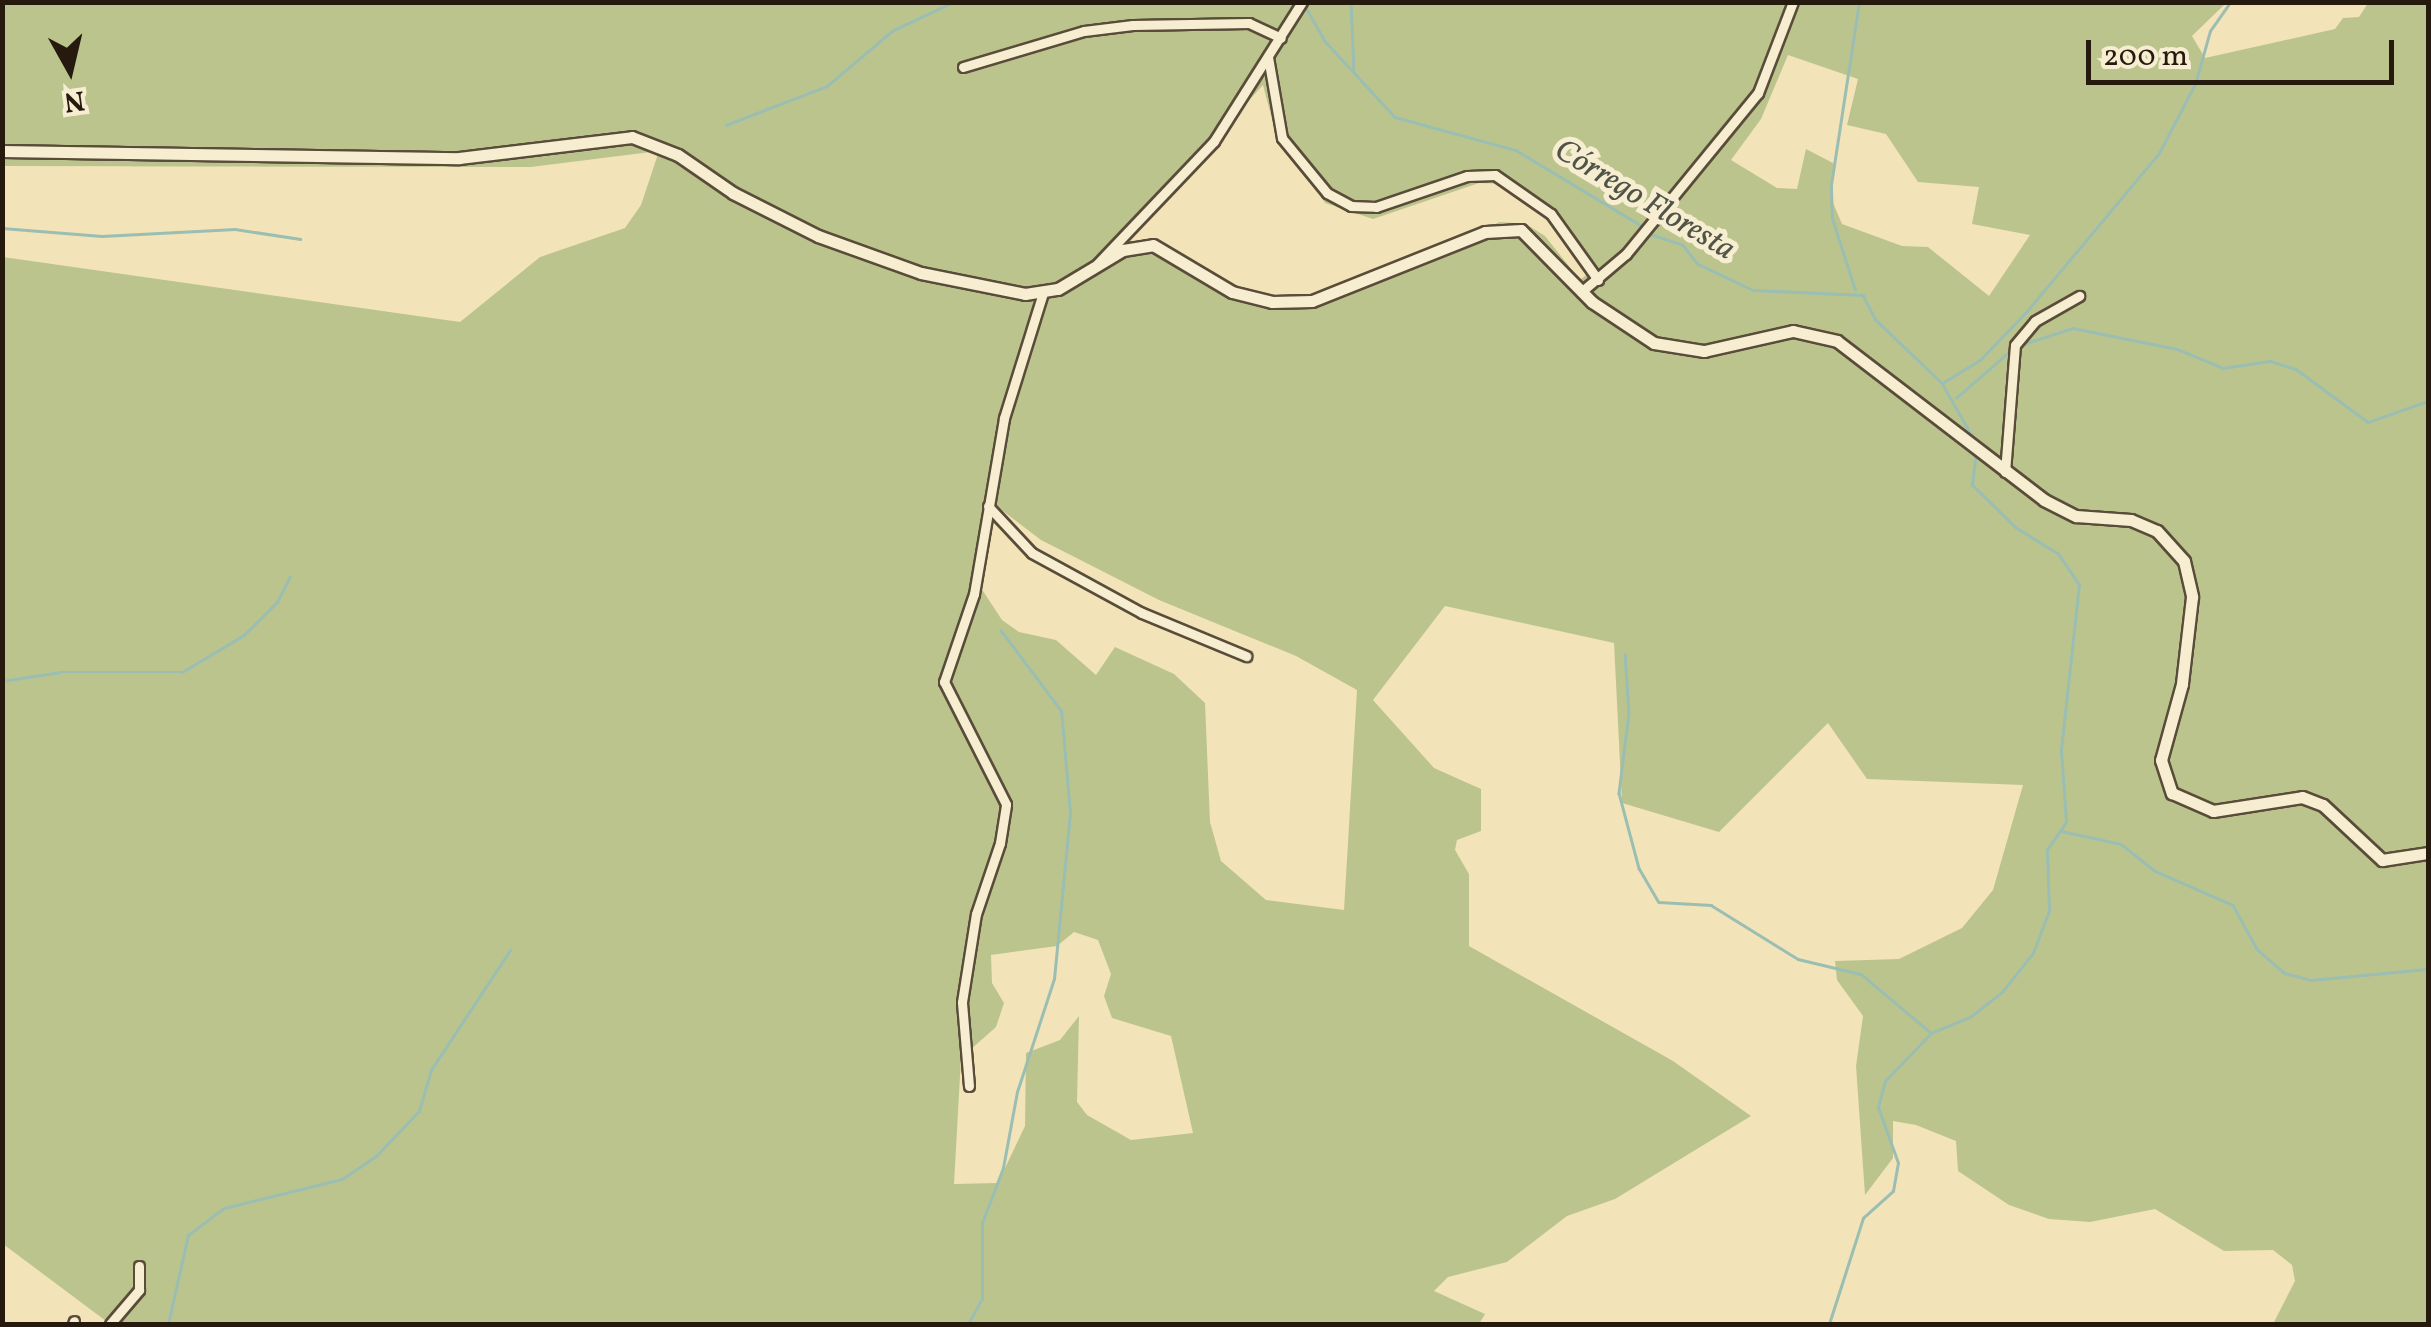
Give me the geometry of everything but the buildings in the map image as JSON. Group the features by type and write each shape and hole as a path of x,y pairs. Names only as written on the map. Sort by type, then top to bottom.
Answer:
{"main road":[{"path":"2,151 459,158 632,137 678,155 733,193 818,236 921,273 1043,293 1122,250 1153,244 1232,292 1292,303 1336,296 1432,252 1505,229 1530,234 1581,292 1668,349 1704,351 1793,331 1837,341 1977,454 2076,516 2146,524 2184,561 2192,627 2162,760 2172,793 2214,811 2302,796 2323,805 2382,860 2428,853"}],"street":[{"path":"1094,267 1214,142 1302,2"},
{"path":"1581,292 1598,280 1646,230 1758,93 1792,2"},
{"path":"963,68 1070,34 1133,25 1249,23 1281,38"},
{"path":"1268,57 1282,138 1327,194 1352,206 1376,207 1466,176 1495,175 1550,214 1598,280"},
{"path":"969,1086 962,1002 976,914 1000,843 1006,804 997,776 950,704 944,682 974,594 1004,418 1043,293"},
{"path":"2005,472 2015,345 2036,321 2079,296"},
{"path":"987,504 1003,529 1032,553 1142,613 1246,656"},
{"path":"110,1324 139,1290 139,1266"}],"green space":[{"path":"3,3 2226,3 2192,36 2205,58 2335,29 2343,18 2359,17 2368,3 2428,3 2428,1324 2273,1324 2295,1281 2292,1265 2273,1250 2224,1251 2155,1209 2090,1222 2049,1219 2009,1205 1958,1171 1956,1141 1916,1125 1893,1121 1893,1158 1865,1195 1856,1066 1863,1016 1837,980 1835,961 1899,959 1962,928 1993,890 2023,785 1867,779 1828,723 1719,832 1622,803 1614,643 1445,606 1373,700 1434,768 1481,789 1481,831 1457,840 1455,850 1469,874 1469,946 1673,1061 1751,1116 1615,1199 1567,1216 1507,1262 1448,1277 1434,1291 1485,1314 1479,1324 110,1324 3,1244 3,257 460,322 540,257 625,228 641,205 659,151 531,167 3,166","holes":["1788,55 1858,79 1847,125 1886,134 1918,182 1979,187 1972,224 2030,235 1989,296 1928,247 1902,246 1842,224 1833,203 1833,163 1806,149 1797,189 1777,188 1731,160 1761,119","1263,85 1273,123 1325,203 1373,219 1479,183 1508,184 1539,203 1590,272 1580,280 1545,236 1526,224 1500,222 1295,302 1242,294 1158,241 1121,242","995,505 1041,540 1159,600 1296,656 1357,690 1344,910 1266,900 1221,861 1210,822 1205,703 1174,674 1115,647 1096,675 1056,640 1019,632 1002,620 981,588","1074,932 1098,940 1111,974 1104,996 1112,1018 1171,1036 1193,1133 1131,1140 1087,1115 1077,1102 1079,1016 1060,1040 1026,1053 1025,1126 998,1183 954,1184 961,1058 996,1027 1004,1003 992,983 991,955 1057,946"]}],"waterway":[{"path":"726,125 827,86 892,31 953,2"},
{"name":"Córrego Floresta","path":"1351,2 1354,70"},
{"path":"1855,290 1832,219 1831,185 1859,2"},
{"path":"1944,382 1980,360 2027,311 2159,153 2195,84 2210,31 2230,2"},
{"name":"Córrego Floresta","path":"1305,6 1325,41 1395,117 1516,150 1642,226"},
{"path":"2,228 102,236 235,229 300,239"},
{"name":"Córrego Floresta","path":"1647,233 1683,245 1698,264 1753,290 1863,295 1875,319 1942,383 1974,439"},
{"path":"2020,345 2073,328 2177,349 2223,368 2270,361 2296,369 2368,422 2428,401"},
{"path":"1956,398 2009,352"},
{"name":"Córrego Floresta","path":"1829,1324 1863,1218 1893,1191 1898,1163 1878,1107 1885,1081 1931,1033 1970,1017 2002,992 2033,953 2049,911 2047,850 2066,822 2061,750 2079,585 2058,554 2016,528 1972,485 1976,452"},
{"path":"2,681 60,672 182,672 244,635 277,602 290,577"},
{"path":"968,1324 982,1299 982,1223 1003,1168 1017,1092 1054,979 1070,813 1061,711 1001,631"},
{"path":"1625,654 1629,713 1619,793 1639,868 1659,902 1711,905 1798,959 1861,974 1930,1032"},
{"path":"2061,831 2121,844 2155,871 2233,905 2257,949 2285,973 2311,980 2428,969"},
{"path":"168,1324 188,1235 224,1208 342,1179 376,1156 419,1111 431,1070 510,950"}]}
